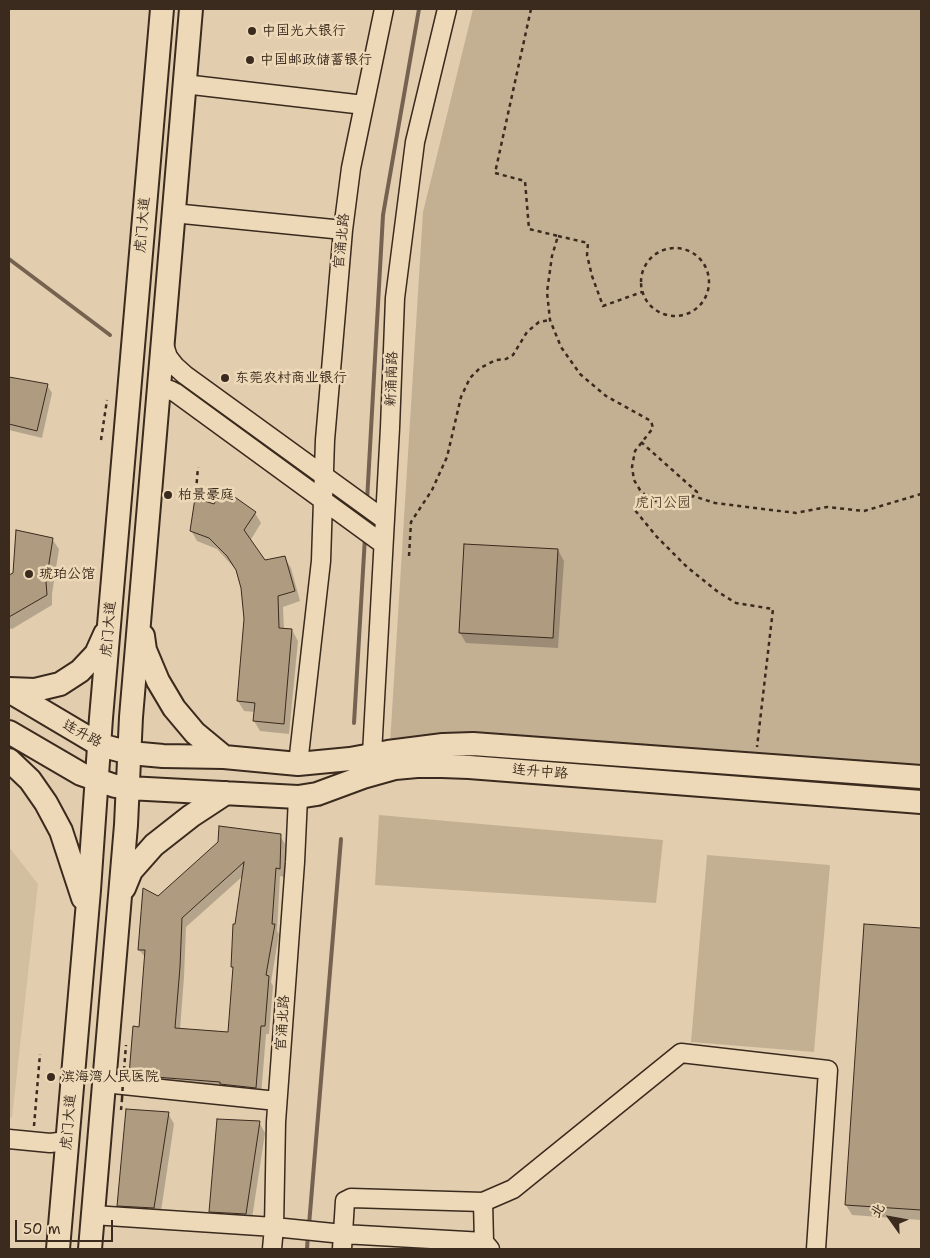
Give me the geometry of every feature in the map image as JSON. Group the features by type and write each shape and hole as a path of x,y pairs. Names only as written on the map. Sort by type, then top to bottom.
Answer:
{"main road":[{"name":"虎门大道","path":"58,1249 162,9"},
{"name":"虎门大道","path":"90,1249 93,1215 114,1082 120,896 130,753 162,342 191,9"},
{"path":"140,617 145,650 158,681 174,708 195,733 224,757"},
{"path":"9,690 35,690 60,684 80,671 96,654 110,624"},
{"name":"连升路","path":"9,690 100,745 130,753 163,756"},
{"path":"9,732 81,774 97,781 128,788"},
{"name":"连升中路","path":"163,756 224,757 298,764 442,745 473,744 921,777"},
{"path":"9,760 30,780 61,831 87,914"},
{"name":"连升中路","path":"128,788 298,797 317,794 363,777 395,768 417,766 469,767 921,802"},
{"path":"120,896 131,871 154,845 191,816 226,793"}],"street":[{"name":"官涌北路","path":"329,504 324,476 343,230 351,168 384,9"},
{"name":"新涌南路","path":"372,754 378,540 395,298 415,142 447,9"},
{"path":"184,84 364,105"},
{"path":"173,213 343,230"},
{"path":"162,342 168,357 185,375 380,516"},
{"path":"158,399 160,394 166,390 176,393 378,540"},
{"path":"298,764 329,504"},
{"name":"官涌北路","path":"272,1249 281,1228 277,1101 298,797"},
{"path":"338,1239 346,1201 351,1198 483,1202 513,1188 681,1053 828,1070 816,1249"},
{"path":"114,1082 277,1101"},
{"path":"9,1139 50,1143 67,1141"},
{"path":"93,1215 281,1228 338,1239 487,1246 483,1202"}],"path":[{"path":"531,9 495,173 525,181 529,229 588,243 587,255 592,276 603,306 642,292"},
{"path":"558,236 552,256 548,292 550,320 561,347 580,374 606,396 651,421 653,428 641,442 635,451 632,467 634,480 646,496 660,503 671,504 683,502 694,496 697,492 641,442"},
{"path":"678,248 697,256 704,265 708,275 709,286 706,296 695,309 680,316 670,316 659,312 650,306 642,292 642,273 647,262 655,254 666,249 678,248"},
{"path":"409,556 411,522 432,490 448,457 461,397 470,378 480,368 496,360 513,356 527,332 539,322 550,320"},
{"path":"101,440 107,400"},
{"path":"196,491 198,467"},
{"path":"694,496 716,503 796,513 827,507 864,512 921,494"},
{"path":"646,496 634,510 657,537 687,567 718,592 736,603 773,609 757,751"},
{"path":"122,1099 114,1082 126,1045"},
{"path":"34,1128 40,1054"}],"shaded area":[{"path":"9,847 38,884 12,1118 9,1117"}],"green space":[{"name":"虎门公园","path":"473,9 921,9 921,783 390,744 423,212"},
{"path":"379,815 663,840 656,903 375,885"},
{"path":"707,855 830,865 814,1052 691,1042"}],"building":[{"path":"9,377 48,384 37,431 9,424"},
{"path":"222,488 256,512 244,530 265,560 285,556 295,591 278,596 279,628 292,629 284,724 253,721 255,703 237,701 244,619 241,588 236,570 227,556 209,538 190,531 195,498 214,504"},
{"name":"琥珀公馆","path":"16,530 53,538 46,582 47,595 9,617 9,575 13,573"},
{"path":"464,544 558,549 553,638 459,633"},
{"path":"219,826 281,834 280,869 276,868 272,924 275,924 266,975 269,976 265,1026 261,1026 256,1088 220,1084 220,1082 129,1075 133,1026 139,1027 145,950 138,950 143,888 158,896 218,842","holes":["244,862 235,924 233,924 231,967 233,967 228,1032 175,1028 182,918"]},
{"path":"864,924 921,928 921,1210 845,1205"},
{"path":"126,1109 169,1112 154,1208 117,1206"},
{"path":"217,1119 260,1121 246,1214 209,1212"}],"waterway":[{"path":"367,501 383,215 419,9"},
{"path":"9,259 110,335"},
{"path":"210,404 319,484"},
{"path":"328,491 366,519"},
{"path":"354,723 365,537"},
{"path":"309,1225 341,839"},
{"path":"307,1249 308,1234"}],"place":[{"name":"中国光大银行","path":"252,31"},
{"name":"中国邮政储蓄银行","path":"250,60"},
{"name":"东莞农村商业银行","path":"225,378"},
{"name":"柏景豪庭","path":"168,495"},
{"name":"琥珀公馆","path":"29,574"},
{"name":"滨海湾人民医院","path":"51,1077"}]}
